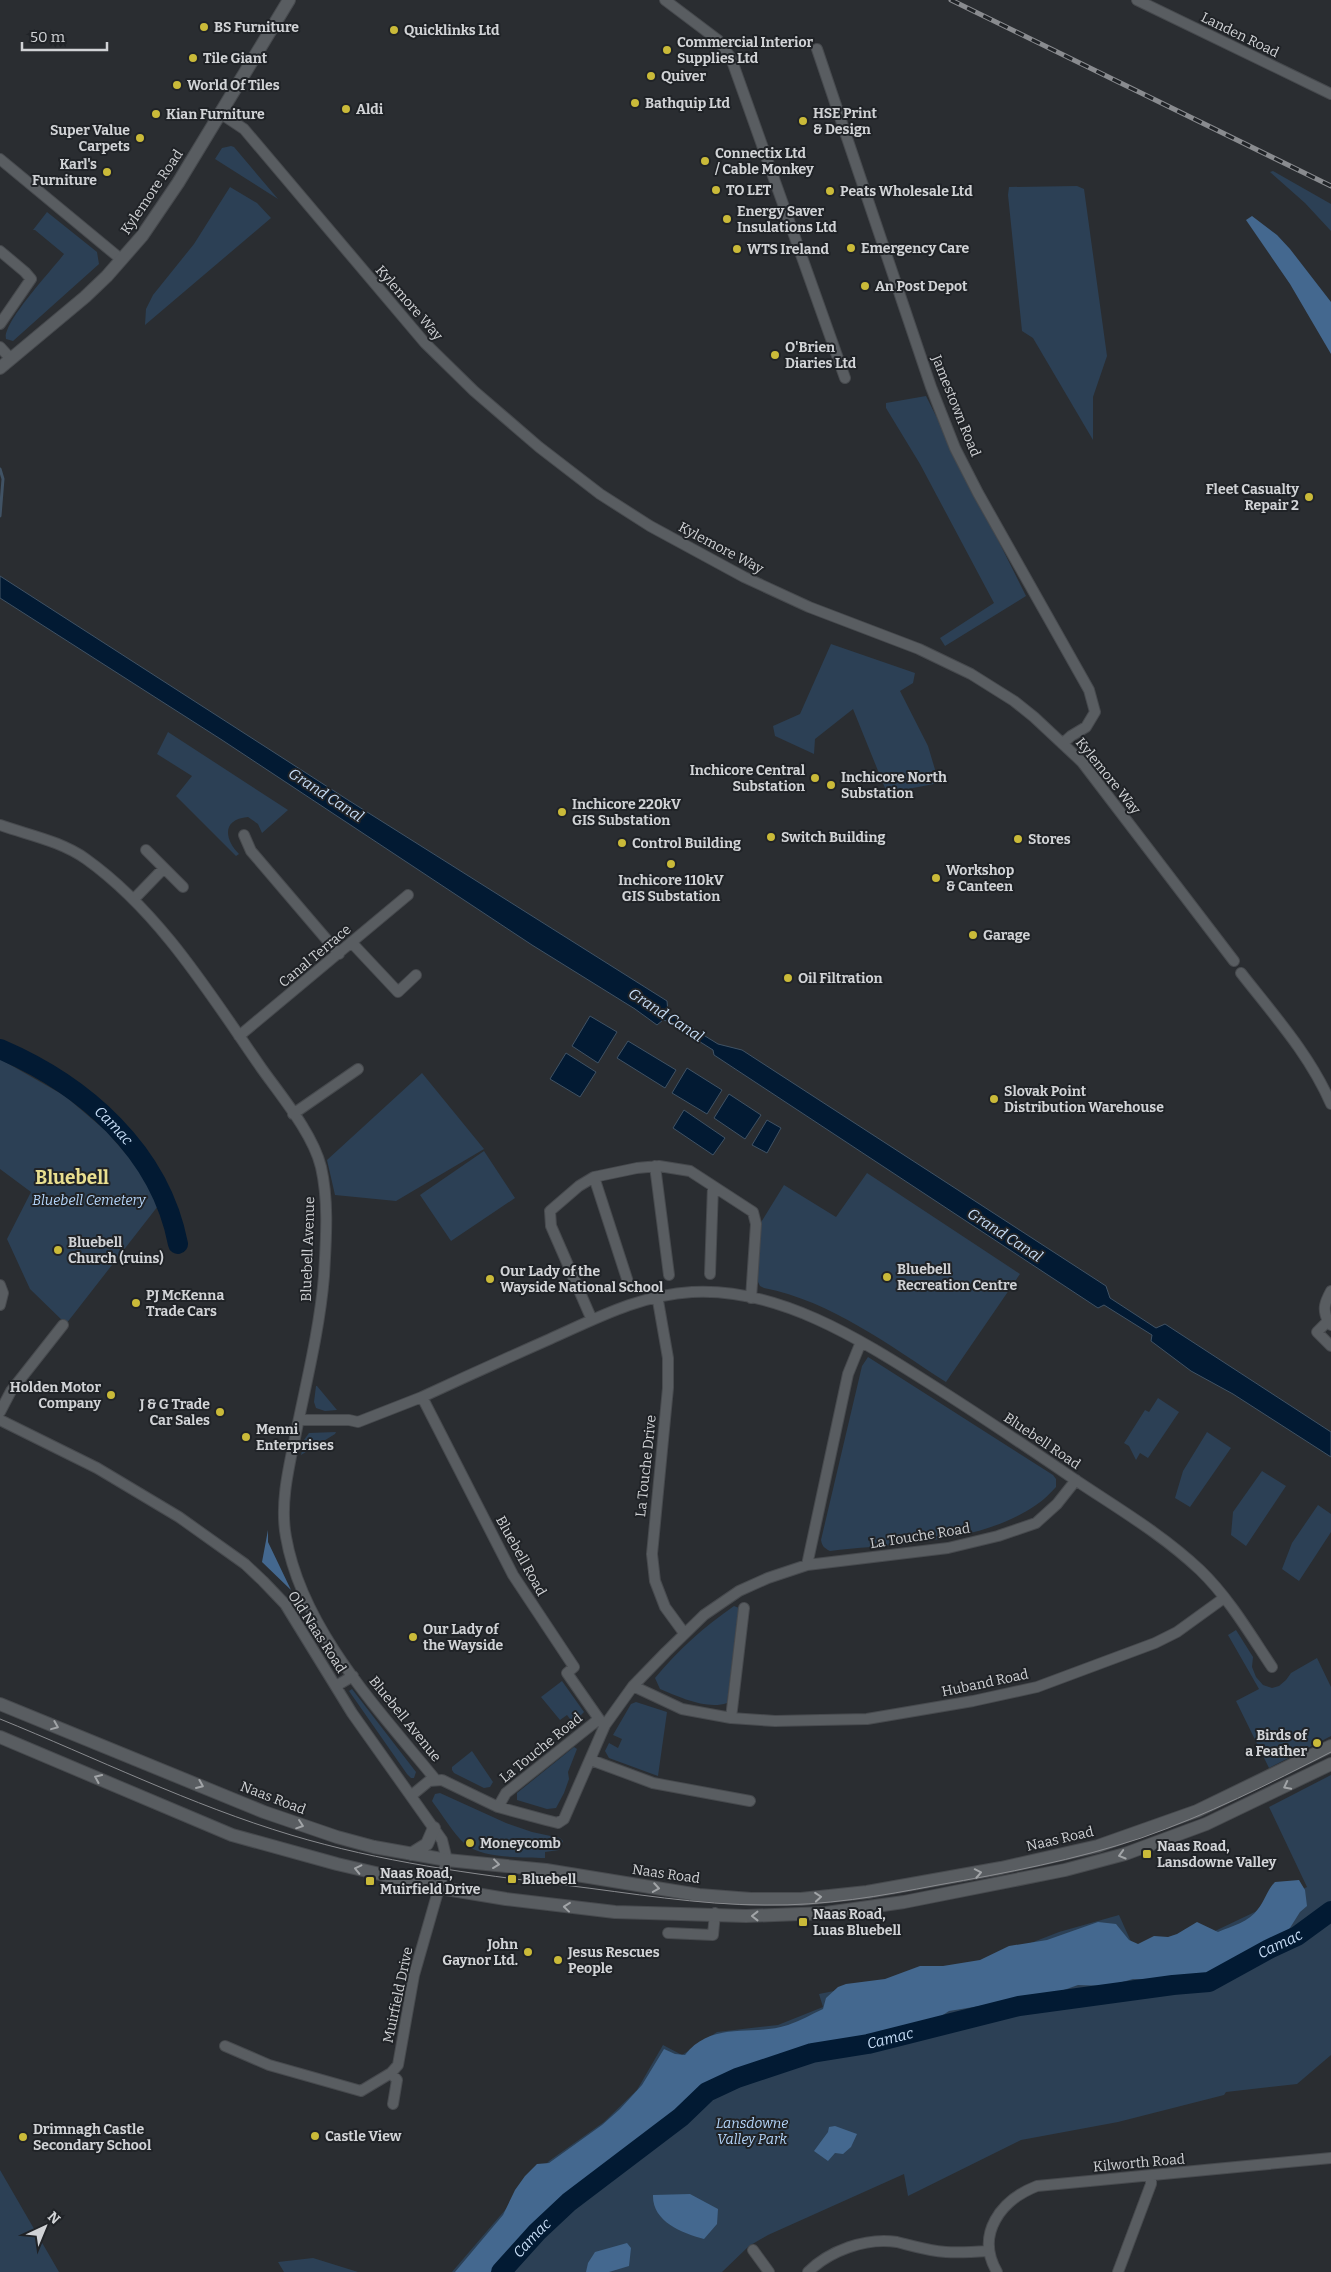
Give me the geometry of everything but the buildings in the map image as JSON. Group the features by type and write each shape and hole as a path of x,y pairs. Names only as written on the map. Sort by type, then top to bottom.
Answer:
{"main road":[{"name":"Kylemore Road","path":"0,368 84,297 122,260 158,213 289,0"},
{"name":"Naas Road","path":"0,1704 264,1812 337,1838 447,1860 546,1870 675,1891 738,1898 801,1899 867,1892 1001,1868 1110,1842 1205,1808 1331,1746"},
{"path":"0,1737 232,1835 337,1864 440,1888 506,1899 615,1912 715,1913 770,1916 826,1913 904,1902 1065,1870 1126,1854 1190,1831 1234,1812 1331,1764"},
{"path":"411,1854 427,1844 434,1828"}],"street":[{"path":"665,0 718,40 731,58 845,378"},
{"name":"Landen Road","path":"1136,0 1331,94"},
{"name":"Jamestown Road","path":"817,49 931,387 955,448 983,502 1089,690 1095,712 1086,727 1070,736 1064,743"},
{"name":"Kylemore Way","path":"220,113 244,129 398,314 455,373 538,447 600,494 694,550 760,585 809,607 919,649 971,674 1014,701 1064,743 1092,774 1234,961"},
{"path":"0,159 122,260"},
{"path":"0,251 25,272 31,280 0,324"},
{"path":"0,347 11,359"},
{"name":"Bluebell Avenue","path":"0,825 66,848 82,856 114,880 134,899 158,926 239,1036 312,1145 319,1162 326,1205 321,1301 286,1488 285,1532 288,1548 294,1568 312,1611 353,1676 392,1730 435,1779"},
{"path":"244,835 251,851 339,954"},
{"path":"146,850 183,887"},
{"path":"134,899 164,868"},
{"name":"Canal Terrace","path":"239,1036 408,895"},
{"path":"352,943 398,992 416,975"},
{"path":"1241,973 1307,1059 1331,1104"},
{"path":"293,1114 358,1070"},
{"path":"655,1166 669,1275"},
{"path":"592,1320 549,1217 553,1206 594,1177 637,1168 655,1166 690,1170 748,1208 755,1216 751,1298"},
{"path":"594,1177 628,1282"},
{"path":"710,1274 713,1186"},
{"path":"0,1285 2,1298 0,1305"},
{"name":"Bluebell Road","path":"299,1420 349,1420 358,1422 422,1397 622,1306 657,1295 694,1291 725,1293 764,1300 817,1320 896,1362 975,1412 1156,1533 1201,1571 1224,1598 1272,1667"},
{"path":"1331,1291 1324,1303 1324,1314 1329,1323 1317,1332 1331,1346"},
{"name":"La Touche Drive","path":"657,1295 668,1358 668,1388 652,1554 655,1582 665,1607 684,1633"},
{"path":"0,1412 11,1391 63,1325"},
{"path":"807,1565 848,1374 861,1342"},
{"name":"Bluebell Road","path":"422,1397 513,1575 574,1667 567,1673 602,1722"},
{"name":"Old Naas Road","path":"0,1420 97,1468 179,1517 245,1564 285,1604 352,1713 412,1795 442,1840 447,1860"},
{"name":"La Touche Road","path":"498,1807 506,1793 602,1722 633,1686 684,1633 704,1615 739,1591 768,1578 807,1565 948,1548 998,1536 1036,1523 1057,1504 1076,1480"},
{"name":"Huband Road","path":"633,1686 682,1709 731,1718 776,1721 867,1719 973,1701 1037,1687 1155,1643 1177,1632 1224,1598"},
{"path":"731,1718 744,1608"},
{"name":"Bluebell Avenue","path":"336,1686 353,1676"},
{"name":"La Touche Road","path":"558,1823 564,1819 590,1760 602,1722"},
{"path":"590,1760 653,1783 750,1801"},
{"name":"Bluebell Avenue","path":"412,1795 429,1781 435,1779 442,1780 498,1807 558,1823"},
{"path":"440,1888 447,1860"},
{"name":"Muirfield Drive","path":"391,2073 398,2065 414,1975 440,1888"},
{"path":"668,1933 713,1935 715,1913"},
{"path":"225,2046 269,2065 361,2091 391,2073 397,2080 393,2104"},
{"name":"Kilworth Road","path":"988,2251 992,2226 1005,2204 1026,2190 1037,2186 1331,2158"},
{"path":"1118,2272 1151,2184 1151,2176"},
{"path":"808,2272 826,2257 842,2250 878,2242 894,2242 946,2252 988,2251 997,2272"},
{"path":"752,2250 769,2272"}],"green space":[{"path":"234,147 278,199 215,159 222,148"},
{"path":"1273,171 1331,204 1331,231 1305,203 1270,172"},
{"path":"1077,186 1084,189 1107,356 1093,397 1093,440 1033,338 1022,331 1008,195 1009,187"},
{"path":"230,187 257,203 271,218 145,325 146,309 153,295 194,244"},
{"path":"47,212 97,252 99,264 13,341 6,339 7,331 19,309 64,254 33,230"},
{"path":"926,396 1026,596 945,646 940,638 994,603 920,464 886,408 886,403"},
{"path":"831,644 915,673 913,683 900,691 928,746 939,783 887,793 853,709 815,739 814,754 775,736 773,726 800,714"},
{"path":"168,732 288,810 262,833 258,824 248,817 234,822 230,826 228,836 239,854 236,856 176,796 192,776 157,754"},
{"name":"Bluebell Cemetery","path":"0,1059 65,1096 106,1131 139,1169 158,1206 66,1324 30,1289 7,1239 31,1192 0,1169"},
{"path":"422,1073 484,1149 396,1201 335,1195 327,1160"},
{"path":"484,1151 515,1198 451,1241 420,1195"},
{"name":"Bluebell Recreation Centre","path":"867,1173 1020,1274 946,1382 859,1326 813,1303 789,1294 764,1288 760,1286 757,1280 760,1224 784,1185 836,1217"},
{"path":"868,1357 1053,1475 1056,1479 1056,1487 1039,1503 1014,1518 964,1535 909,1543 830,1551 826,1549 821,1540 862,1366"},
{"path":"316,1386 337,1410 325,1411 316,1408 314,1402"},
{"path":"1158,1398 1179,1412 1148,1458 1140,1453 1136,1460 1129,1446 1124,1443 1145,1410 1149,1412"},
{"path":"336,1432 301,1455 304,1440 309,1433"},
{"path":"1207,1432 1231,1448 1190,1507 1175,1498 1183,1471"},
{"path":"1262,1471 1286,1486 1246,1546 1231,1535 1233,1512"},
{"path":"1318,1505 1331,1514 1331,1532 1299,1581 1282,1569 1292,1543"},
{"path":"734,1606 739,1608 727,1703 719,1705 702,1704 660,1689 655,1678 664,1667 692,1639"},
{"path":"1236,1630 1253,1657 1252,1667 1256,1677 1263,1685 1272,1688 1279,1686 1291,1673 1317,1658 1331,1687 1331,1736 1269,1768 1236,1701 1259,1689 1228,1635"},
{"path":"562,1681 584,1712 573,1723 567,1715 560,1720 541,1697"},
{"path":"352,1689 416,1772 414,1778 407,1774 349,1691"},
{"path":"636,1702 667,1712 658,1776 609,1758 605,1751 609,1743 618,1748 622,1739 613,1735 631,1704"},
{"path":"574,1747 577,1749 568,1772 569,1779 556,1808 547,1809 517,1800 517,1793"},
{"path":"472,1751 493,1782 490,1787 484,1788 454,1773 452,1770 452,1767"},
{"name":"Lansdowne Valley Park","path":"1331,1775 1331,2055 1297,2084 1226,2092 1224,2095 1118,2122 1021,2140 908,2196 904,2174 768,2235 749,2246 722,2272 452,2272 549,2161 604,2122 637,2090 663,2045 682,2055 717,2032 778,2025 823,2007 819,1994 987,1960 1059,1932 1119,1915 1133,1946 1215,1931 1307,1887 1269,1807"},
{"path":"440,1793 506,1823 532,1832 560,1838 563,1841 559,1850 545,1852 545,1858 492,1855 473,1849 456,1835 432,1801 435,1794"},
{"path":"0,2170 59,2272 0,2272"},
{"path":"313,2258 358,2272 284,2272 278,2262"}],"shaded area":[{"path":"1252,216 1277,235 1290,249 1331,302 1331,354 1290,284 1246,220"},
{"path":"268,1530 268,1542 291,1590 262,1562"},
{"path":"1299,1880 1305,1890 1307,1906 1300,1912 1288,1931 1274,1937 1241,1961 1199,1977 1185,1979 1133,1979 1108,1986 1078,1985 1044,1997 949,2011 932,2022 915,2027 839,2042 806,2050 781,2059 765,2061 698,2090 677,2113 645,2135 630,2151 568,2192 496,2272 455,2272 503,2215 515,2190 525,2176 537,2164 549,2163 602,2125 620,2109 642,2085 664,2049 675,2054 685,2055 696,2044 707,2037 720,2033 761,2030 788,2025 823,2009 826,1998 838,1987 846,1984 885,1979 920,1966 943,1966 980,1960 1009,1946 1047,1940 1098,1922 1116,1924 1129,1940 1138,1944 1154,1936 1168,1937 1177,1934 1197,1922 1218,1932 1250,1917 1260,1906 1275,1882"},
{"path":"835,2126 857,2134 851,2147 843,2154 835,2153 828,2161 814,2151 828,2132 829,2127"},
{"path":"690,2194 718,2209 717,2224 704,2239 677,2229 663,2219 657,2212 654,2204 653,2195"},
{"path":"627,2243 631,2248 629,2266 609,2272 586,2272 588,2263 595,2252"}],"water":[{"name":"Grand Canal","path":"0,576 348,800 667,1001 668,1012 671,1015 718,1044 742,1050 1106,1286 1110,1298 1156,1328 1165,1324 1331,1432 1331,1457 1233,1394 1191,1371 1151,1341 1152,1335 1104,1305 1098,1308 714,1055 713,1050 667,1021 663,1020 657,1025 635,1009 532,945 222,740 0,598"},
{"path":"590,1016 617,1032 598,1063 572,1046"},
{"path":"628,1041 676,1070 665,1088 617,1058"},
{"path":"566,1053 596,1072 580,1097 550,1079"},
{"path":"687,1068 722,1090 707,1114 672,1093"},
{"path":"729,1094 761,1115 745,1139 714,1118"},
{"path":"684,1110 725,1138 713,1155 673,1128"},
{"path":"767,1120 781,1128 767,1153 752,1145"}],"waterway":[{"path":"0,469 3,479 0,516"},
{"name":"Camac","path":"0,1049 31,1064 61,1082 114,1125 136,1151 154,1179 169,1210 178,1244"},
{"name":"Camac","path":"501,2272 537,2232 569,2202 681,2117 707,2092 737,2078 812,2053 868,2044 1019,2006 1173,1985 1209,1982 1297,1936 1331,1911"}],"tram line":[{"path":"0,1719 217,1810 291,1835 359,1853 495,1876 664,1898 740,1904 809,1904 874,1896 1015,1871 1091,1853 1141,1838 1214,1809 1331,1752"}],"railway":[{"path":"951,0 1331,186"}],"place":[{"name":"BS Furniture","path":"204,27"},
{"name":"Quicklinks Ltd","path":"394,30"},
{"name":"Commercial Interior Supplies Ltd","path":"667,50"},
{"name":"Tile Giant","path":"193,58"},
{"name":"Quiver","path":"651,76"},
{"name":"World Of Tiles","path":"177,85"},
{"name":"Bathquip Ltd","path":"635,103"},
{"name":"Aldi","path":"346,109"},
{"name":"Kian Furniture","path":"156,114"},
{"name":"HSE Print & Design","path":"803,121"},
{"name":"Super Value Carpets","path":"140,138"},
{"name":"Connectix Ltd / Cable Monkey","path":"705,161"},
{"name":"Karl's Furniture","path":"107,172"},
{"name":"TO LET","path":"716,190"},
{"name":"Peats Wholesale Ltd","path":"830,191"},
{"name":"Energy Saver Insulations Ltd","path":"727,219"},
{"name":"Emergency Care","path":"851,248"},
{"name":"WTS Ireland","path":"737,249"},
{"name":"An Post Depot","path":"865,286"},
{"name":"O'Brien Diaries Ltd","path":"775,355"},
{"name":"Fleet Casualty Repair 2","path":"1309,497"},
{"name":"Inchicore Central Substation","path":"815,778"},
{"name":"Inchicore North Substation","path":"831,785"},
{"name":"Inchicore 220kV GIS Substation","path":"562,812"},
{"name":"Switch Building","path":"771,837"},
{"name":"Stores","path":"1018,839"},
{"name":"Control Building","path":"622,843"},
{"name":"Inchicore 110kV GIS Substation","path":"671,864"},
{"name":"Workshop & Canteen","path":"936,878"},
{"name":"Garage","path":"973,935"},
{"name":"Oil Filtration","path":"788,978"},
{"name":"Slovak Point Distribution Warehouse","path":"994,1099"},
{"name":"Bluebell Church (ruins)","path":"58,1250"},
{"name":"Bluebell Recreation Centre","path":"887,1277"},
{"name":"Our Lady of the Wayside National School","path":"490,1279"},
{"name":"PJ McKenna Trade Cars","path":"136,1303"},
{"name":"Holden Motor Company","path":"111,1395"},
{"name":"J & G Trade Car Sales","path":"220,1412"},
{"name":"Menni Enterprises","path":"246,1437"},
{"name":"Our Lady of the Wayside","path":"413,1637"},
{"name":"Birds of a Feather","path":"1317,1743"},
{"name":"Moneycomb","path":"470,1843"},
{"name":"Naas Road, Lansdowne Valley","path":"1147,1854"},
{"name":"Bluebell","path":"512,1879"},
{"name":"Naas Road, Muirfield Drive","path":"370,1881"},
{"name":"Naas Road, Luas Bluebell","path":"803,1922"},
{"name":"John Gaynor Ltd.","path":"528,1952"},
{"name":"Jesus Rescues People","path":"558,1960"},
{"name":"Castle View","path":"315,2136"},
{"name":"Drimnagh Castle Secondary School","path":"23,2137"}],"district":[{"name":"Bluebell","path":"72,1177"}]}
